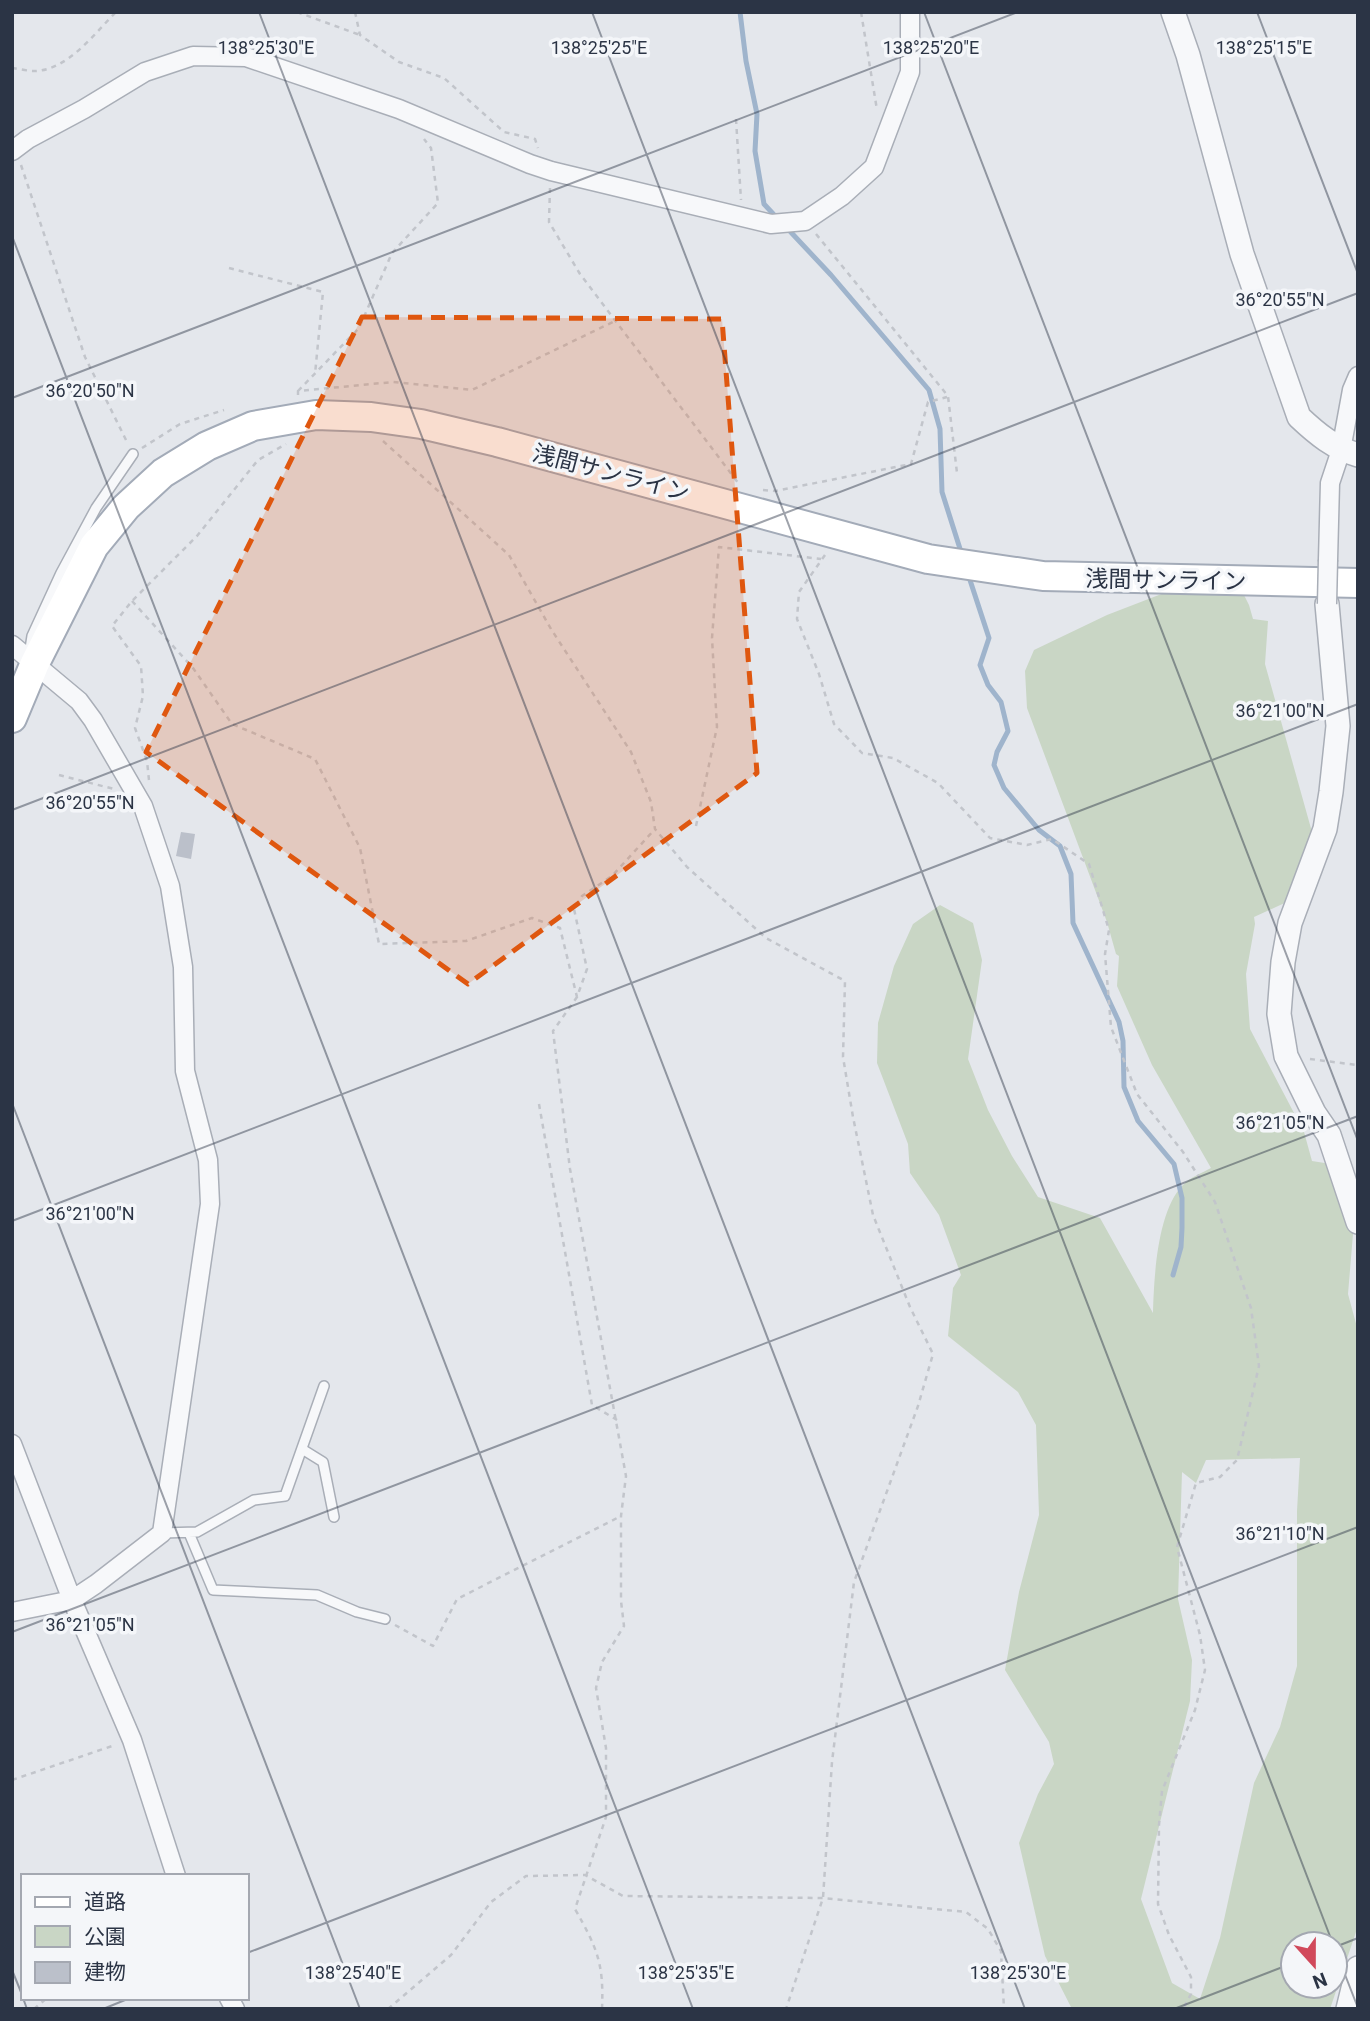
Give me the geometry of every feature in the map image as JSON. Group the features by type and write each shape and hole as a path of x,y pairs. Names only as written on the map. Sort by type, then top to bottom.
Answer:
{"main road":[{"name":"浅間サンライン","path":"12,718 32,661 94,546 126,507 163,473 207,446 253,426 296,416 357,417 421,424 497,442 929,559 1043,576 1358,583"}],"street":[{"path":"13,149 145,72 193,56 225,55 246,57 399,109 547,170 771,223 805,221 842,196 874,167 910,72 910,12"},
{"path":"1173,12 1188,55 1241,254 1299,417 1319,435 1349,452"},
{"path":"1358,376 1352,390 1349,452 1330,484 1327,604 1338,726 1325,829 1290,923 1283,962 1279,1014 1286,1056 1314,1112 1329,1135 1358,1222"},
{"path":"12,645 79,701 140,801 170,886 183,967 185,1071 208,1160 210,1204 162,1533 72,1600 12,1612"},
{"path":"12,1444 72,1600 132,1740 175,1874"},
{"path":"1348,2009 1358,1968"}],"lane":[{"path":"32,661 32,636 61,573 96,508 133,454"},
{"path":"162,1533 197,1532 254,1500 285,1496 324,1386"},
{"path":"302,1449 323,1462 334,1517"},
{"path":"189,1532 213,1590 317,1595 357,1612 385,1619"}],"path":[{"path":"12,68 35,71 56,66 75,52 116,12"},
{"path":"297,12 360,35 398,62 444,78 504,132 535,139 547,170 549,222 580,274 742,489"},
{"path":"355,12 360,35"},
{"path":"861,12 884,144"},
{"path":"736,119 742,217"},
{"path":"315,374 359,328 392,253 438,203 431,148 423,138"},
{"path":"13,149 85,357 133,454 180,424 224,410"},
{"path":"805,221 948,396 957,473"},
{"path":"59,775 151,803 147,761 135,728 143,696 141,666 112,625 132,601 197,536 296,416 315,374 323,292 229,268"},
{"path":"296,416 393,382 472,390 617,320"},
{"path":"753,489 775,491 911,464 928,402 948,396"},
{"path":"357,417 509,555 551,629 631,752 652,802 655,829 687,867 766,938 845,981 843,1057 873,1214 910,1307 933,1354 918,1406 855,1582 832,1762 823,1898 786,2009"},
{"path":"839,536 799,592 797,619 819,674 834,724 862,753 893,758 937,783 990,838 1027,845 1052,839 1089,864 1109,930 1105,954 1111,1027 1137,1094 1183,1152 1214,1202 1251,1308 1259,1366 1237,1460 1220,1477 1196,1483 1177,1547 1200,1635 1205,1670 1195,1710 1162,1791 1159,1825 1158,1904 1169,1935 1191,1977 1191,1994 1183,2009"},
{"path":"695,826 717,727 712,638 719,547 822,559"},
{"path":"132,601 193,668 232,724 315,759 360,848 379,944 466,941 532,918 560,928 577,997"},
{"path":"603,2009 604,1977 593,1941 575,1909 606,1817 606,1748 596,1688 602,1662 624,1626 621,1601 621,1516 626,1476 570,1169 553,1031 577,997 587,969 574,909 582,896 612,876 655,829"},
{"path":"1286,1056 1358,1065 1358,1059"},
{"path":"539,1104 592,1405 617,1420"},
{"path":"385,1619 433,1646 457,1600 621,1516"},
{"path":"12,1780 132,1740"},
{"path":"388,2009 451,1955 491,1902 526,1876 585,1875 624,1896 823,1898 965,1912 988,1929 1001,1951 1004,2009"}],"highlighted area":[{"path":"362,317 722,319 757,773 468,984 146,752"}],"green space":[{"path":"1190,583 1238,583 1253,619 1268,621 1265,664 1312,832 1302,895 1254,917 1246,974 1250,1029 1304,1132 1312,1161 1337,1165 1355,1210 1348,1294 1358,1331 1358,1926 1349,1953 1349,1930 1279,1930 1279,2000 1333,2000 1330,2009 1072,2009 1045,1956 1019,1843 1038,1794 1054,1764 1049,1742 1005,1670 1019,1592 1039,1515 1036,1425 1018,1392 948,1336 953,1288 961,1275 939,1215 910,1173 908,1144 877,1063 878,1023 894,966 913,924 940,905 973,923 982,960 968,1059 988,1110 1012,1156 1038,1197 1100,1218 1153,1313 1154,1282 1167,1211 1186,1182 1211,1168 1152,1065 1117,986 1119,956 1116,954 1107,922 1027,708 1025,671 1034,650 1107,615","holes":["1300,1458 1297,1511 1297,1666 1280,1727 1254,1783 1220,1938 1200,1999 1172,1983 1141,1899 1190,1701 1192,1660 1178,1599 1182,1472 1196,1483 1206,1460"]}],"building":[{"path":"181,832 195,834 191,859 176,856"}],"waterway":[{"path":"740,12 746,61 757,114 755,151 764,204 777,218"},
{"path":"786,227 831,275 929,390 940,429 942,492 962,555"},
{"path":"968,574 989,638 980,665 988,685 1001,702 1008,731 997,752 994,765 1004,788 1039,830 1060,846 1071,874 1073,923 1119,1022 1123,1041 1124,1087 1138,1121 1174,1164 1182,1198 1182,1228 1181,1247 1173,1275"}]}
